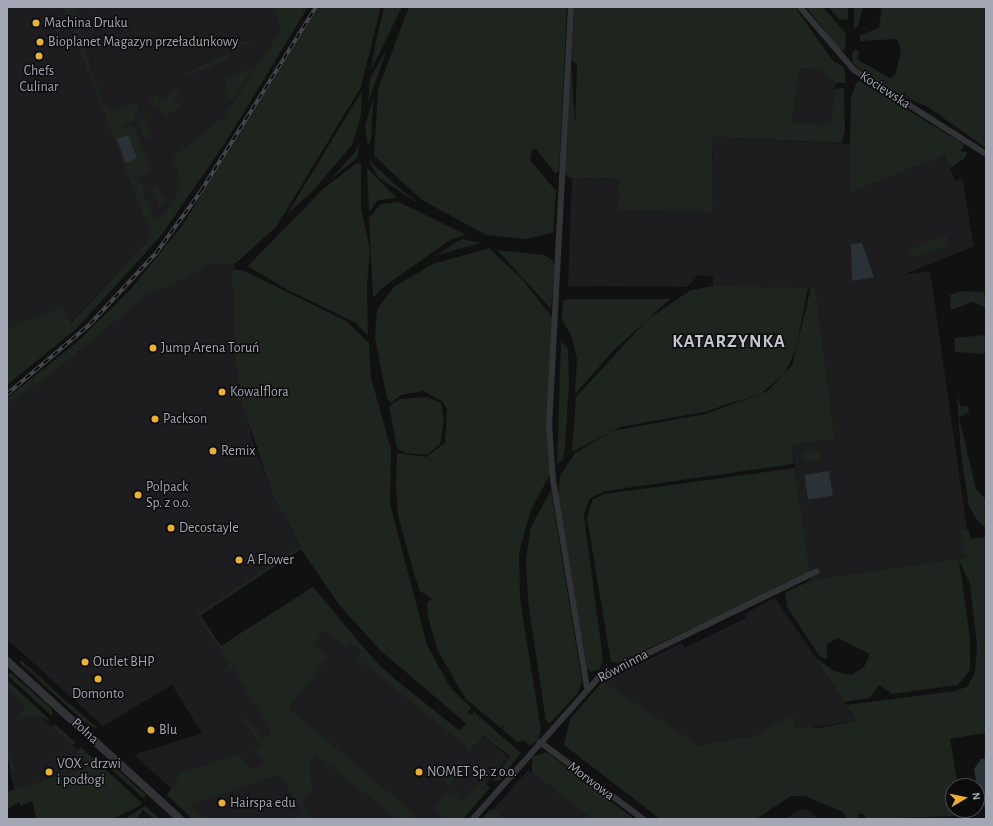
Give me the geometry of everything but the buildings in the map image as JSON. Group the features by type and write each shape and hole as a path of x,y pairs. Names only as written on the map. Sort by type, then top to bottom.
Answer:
{"street":[{"path":"571,7 549,424 553,480 587,687"},
{"name":"Kociewska","path":"800,7 854,70 986,154"},
{"name":"Równinna","path":"473,819 587,687 608,671 817,571"},
{"name":"Polna","path":"7,661 180,819"},
{"name":"Morwowa","path":"540,742 643,819"}],"shaded area":[{"path":"7,7 285,7 290,21 152,236 70,323 7,376"},
{"path":"63,7 84,7 77,11 86,55 103,104 114,110 135,103 140,105 133,121 122,125 124,128 133,125 151,171 137,178 146,188 142,189 154,219 164,215 182,185 174,163 175,155 224,117 279,33 280,25 273,7 308,7 225,143 160,237 76,329 7,385 7,329 62,307 71,323 152,236"},
{"path":"319,7 381,7 361,87 276,227 236,263 205,264 200,271 144,297 41,382 7,403 7,398 76,343 130,290 182,226"},
{"path":"384,7 402,7 371,70 375,45"},
{"path":"409,7 567,7 559,171 555,173 536,149 532,149 530,160 556,191 553,233 525,239 486,235 422,200 374,156 378,89"},
{"path":"574,7 795,7 833,61 844,67 846,83 836,83 819,69 800,68 792,123 830,125 835,89 844,88 845,132 841,143 712,137 713,212 618,210 619,179 570,178 565,174 571,61 575,126 577,65 571,60"},
{"path":"806,7 823,7 846,34 845,50 840,50"},
{"path":"828,7 848,7 848,19 840,20"},
{"path":"863,7 858,26 854,29 854,8"},
{"path":"882,7 986,7 986,148 928,107 891,91 853,64 852,53 856,49 859,52 858,60 890,78 895,75 901,51 897,39 860,41 860,35 879,28"},
{"path":"176,42 250,42 250,44 176,44"},
{"path":"387,49 373,89 368,102 370,78"},
{"path":"227,55 228,59 190,75 185,73"},
{"path":"252,68 233,99 229,99 223,89 227,83 225,79"},
{"path":"800,68 819,69 836,82 830,125 792,124"},
{"path":"858,80 962,143 964,146 960,151 967,152 965,158 950,168 945,155 849,193 851,96"},
{"path":"175,88 179,96 173,101 182,106 164,116 161,108 149,104 150,99 157,94 159,100 168,97"},
{"path":"362,91 361,115 352,145 312,192 287,214"},
{"path":"373,99 371,139 368,146 365,127"},
{"path":"144,116 149,118 144,121 152,140 144,138 139,125"},
{"path":"128,135 137,158 126,163 117,139"},
{"path":"712,137 851,144 849,193 945,155 955,181 962,178 974,246 903,275 930,271 971,557 811,580 792,445 835,439 815,289 713,288 713,276 698,275 687,287 568,286 572,178 619,179 618,209 713,212"},
{"path":"359,144 358,157 330,180 355,152"},
{"path":"368,159 400,189 420,204 379,178"},
{"path":"357,163 361,164 361,208 370,250 367,285 368,336 356,323 284,288 248,266 323,189"},
{"path":"367,168 397,198 378,200 369,212"},
{"path":"156,184 166,200 160,209 151,186"},
{"path":"399,202 466,235 450,240 382,288 373,298 369,218 381,204"},
{"path":"946,235 949,245 913,257 909,250"},
{"path":"462,239 481,243 437,255 458,241"},
{"path":"862,243 874,277 852,281 851,244"},
{"path":"489,248 521,278 552,317 550,474 530,512 519,553 520,599 541,730 537,741 529,746 525,741 517,742 502,729 507,725 501,728 465,698 438,651 428,618 427,603 432,599 420,591 398,516 396,482 397,453 426,457 445,443 447,409 442,401 423,391 401,395 391,403 387,399 375,338 377,309 394,287 433,264"},
{"path":"497,250 544,255 552,260 555,266 551,309"},
{"path":"234,260 236,367 252,439 272,493 301,549 200,616 221,646 313,587 359,644 401,685 459,731 466,723 509,757 457,819 205,819 134,755 202,733 172,685 103,726 7,639 7,402 70,355 156,265"},
{"path":"232,269 245,271 346,321 369,343 371,378 391,449 390,504 427,645 450,687 471,708 467,713 473,715 473,711 521,753 500,780 492,781 510,756 483,736 464,755 468,748 357,658 361,652 350,643 346,647 325,630 313,644 328,657 288,708 414,814 415,819 397,819 315,754 310,761 312,795 307,794 303,801 309,819 291,819 303,815 305,818 305,814 279,775 189,804 205,819 192,819 167,795 181,773 238,755 252,770 264,764 261,755 251,750 262,747 243,720 247,718 262,740 272,733 233,668 223,671 229,664 197,614 300,546 272,493 243,406 236,367","holes":["301,549 340,606 382,652 466,723 460,731 380,667 313,587 221,646 200,615"]},
{"path":"713,286 808,288 796,349 785,373 762,393 704,412 620,427 572,452 576,397 647,320 691,290"},
{"path":"811,288 815,288 835,439 792,445 794,464 605,491 589,499 584,515 603,660 599,670 591,672 587,668 558,495 560,476 575,453 612,431 705,414 768,391 792,365"},
{"path":"961,291 984,292 986,308 973,302 951,310 950,295"},
{"path":"569,299 670,299 614,350 575,394 577,358 571,335 562,320 563,301"},
{"path":"986,335 986,354 955,352 954,338"},
{"path":"561,341 568,349 569,383 565,448 563,460 557,464"},
{"path":"957,395 961,407 968,406 969,412 959,417 976,489 986,500 986,527 980,524 969,507 961,454"},
{"path":"427,397 441,403 444,420 440,444 427,455 405,453 397,448 389,406 400,399"},
{"path":"803,453 820,453 819,460 801,460"},
{"path":"795,468 810,573 618,663 611,662 587,518 593,499 604,494"},
{"path":"829,471 833,496 808,500 804,475"},
{"path":"551,490 582,682 577,694 550,723 546,721 528,601 526,559 531,527"},
{"path":"961,529 969,530 970,539 986,537 986,733 950,739 957,778 945,778 945,816 866,819 864,814 859,814 857,818 847,819 843,812 805,796 791,796 756,819 660,819 564,745 570,719 603,681 697,745 754,736 792,715 796,728 814,726 814,729 856,721 846,705 956,691 968,686 975,672 977,646 970,584 959,560 970,638 970,670 958,685 892,694 879,685 870,698 844,702 775,598 816,658 834,671 851,675 864,667 870,654 838,638 827,644 827,659 820,657 787,607 785,593 811,580 970,557 965,554"},
{"path":"775,598 856,721 696,745 603,681 682,643 685,648 746,618 744,614"},
{"path":"21,660 99,729 89,726 19,662"},
{"path":"11,673 52,709 52,716 7,675"},
{"path":"7,680 48,718 49,721 37,715 7,721 18,717 25,707 7,687"},
{"path":"7,686 97,767 15,793 7,754"},
{"path":"55,724 76,743 39,764 12,769 12,781 7,746 14,768 38,764 71,745 52,727"},
{"path":"81,747 142,803 113,819 36,819 32,801 20,806 20,802 7,809 7,792 92,766 76,752"},
{"path":"547,752 634,819 592,819 532,773 532,757"},
{"path":"981,759 986,759 986,806 985,778 976,778 974,769"},
{"path":"459,760 465,766 449,786 444,780"},
{"path":"108,761 146,795 143,798 105,764"},
{"path":"528,770 532,773 592,819 485,819"},
{"path":"475,776 474,780 480,785 484,781 490,788 463,819 445,819 433,809 449,790 462,801 476,784 471,780"},
{"path":"145,806 160,819 153,819 143,810 136,819 124,819"},
{"path":"490,809 499,812 500,819 482,819"},
{"path":"800,810 808,810 819,819 786,819"}],"railway":[{"path":"7,394 90,324 156,253 201,191 316,7"}],"place":[{"name":"Machina Druku","path":"36,23"},
{"name":"Bioplanet Magazyn przeładunkowy","path":"40,42"},
{"name":"Chefs Culinar","path":"39,56"},
{"name":"Jump Arena Toruń","path":"153,348"},
{"name":"Kowalflora","path":"222,392"},
{"name":"Packson","path":"155,419"},
{"name":"Remix","path":"213,451"},
{"name":"Polpack Sp. z o.o.","path":"138,495"},
{"name":"Decostayle","path":"171,528"},
{"name":"A Flower","path":"239,560"},
{"name":"Outlet BHP","path":"85,662"},
{"name":"Domonto","path":"98,679"},
{"name":"Blu","path":"151,730"},
{"name":"VOX - drzwi i podłogi","path":"49,772"},
{"name":"NOMET Sp. z o.o.","path":"419,772"},
{"name":"Hairspa edu","path":"222,803"}],"district":[{"name":"KATARZYNKA","path":"729,342"}]}
